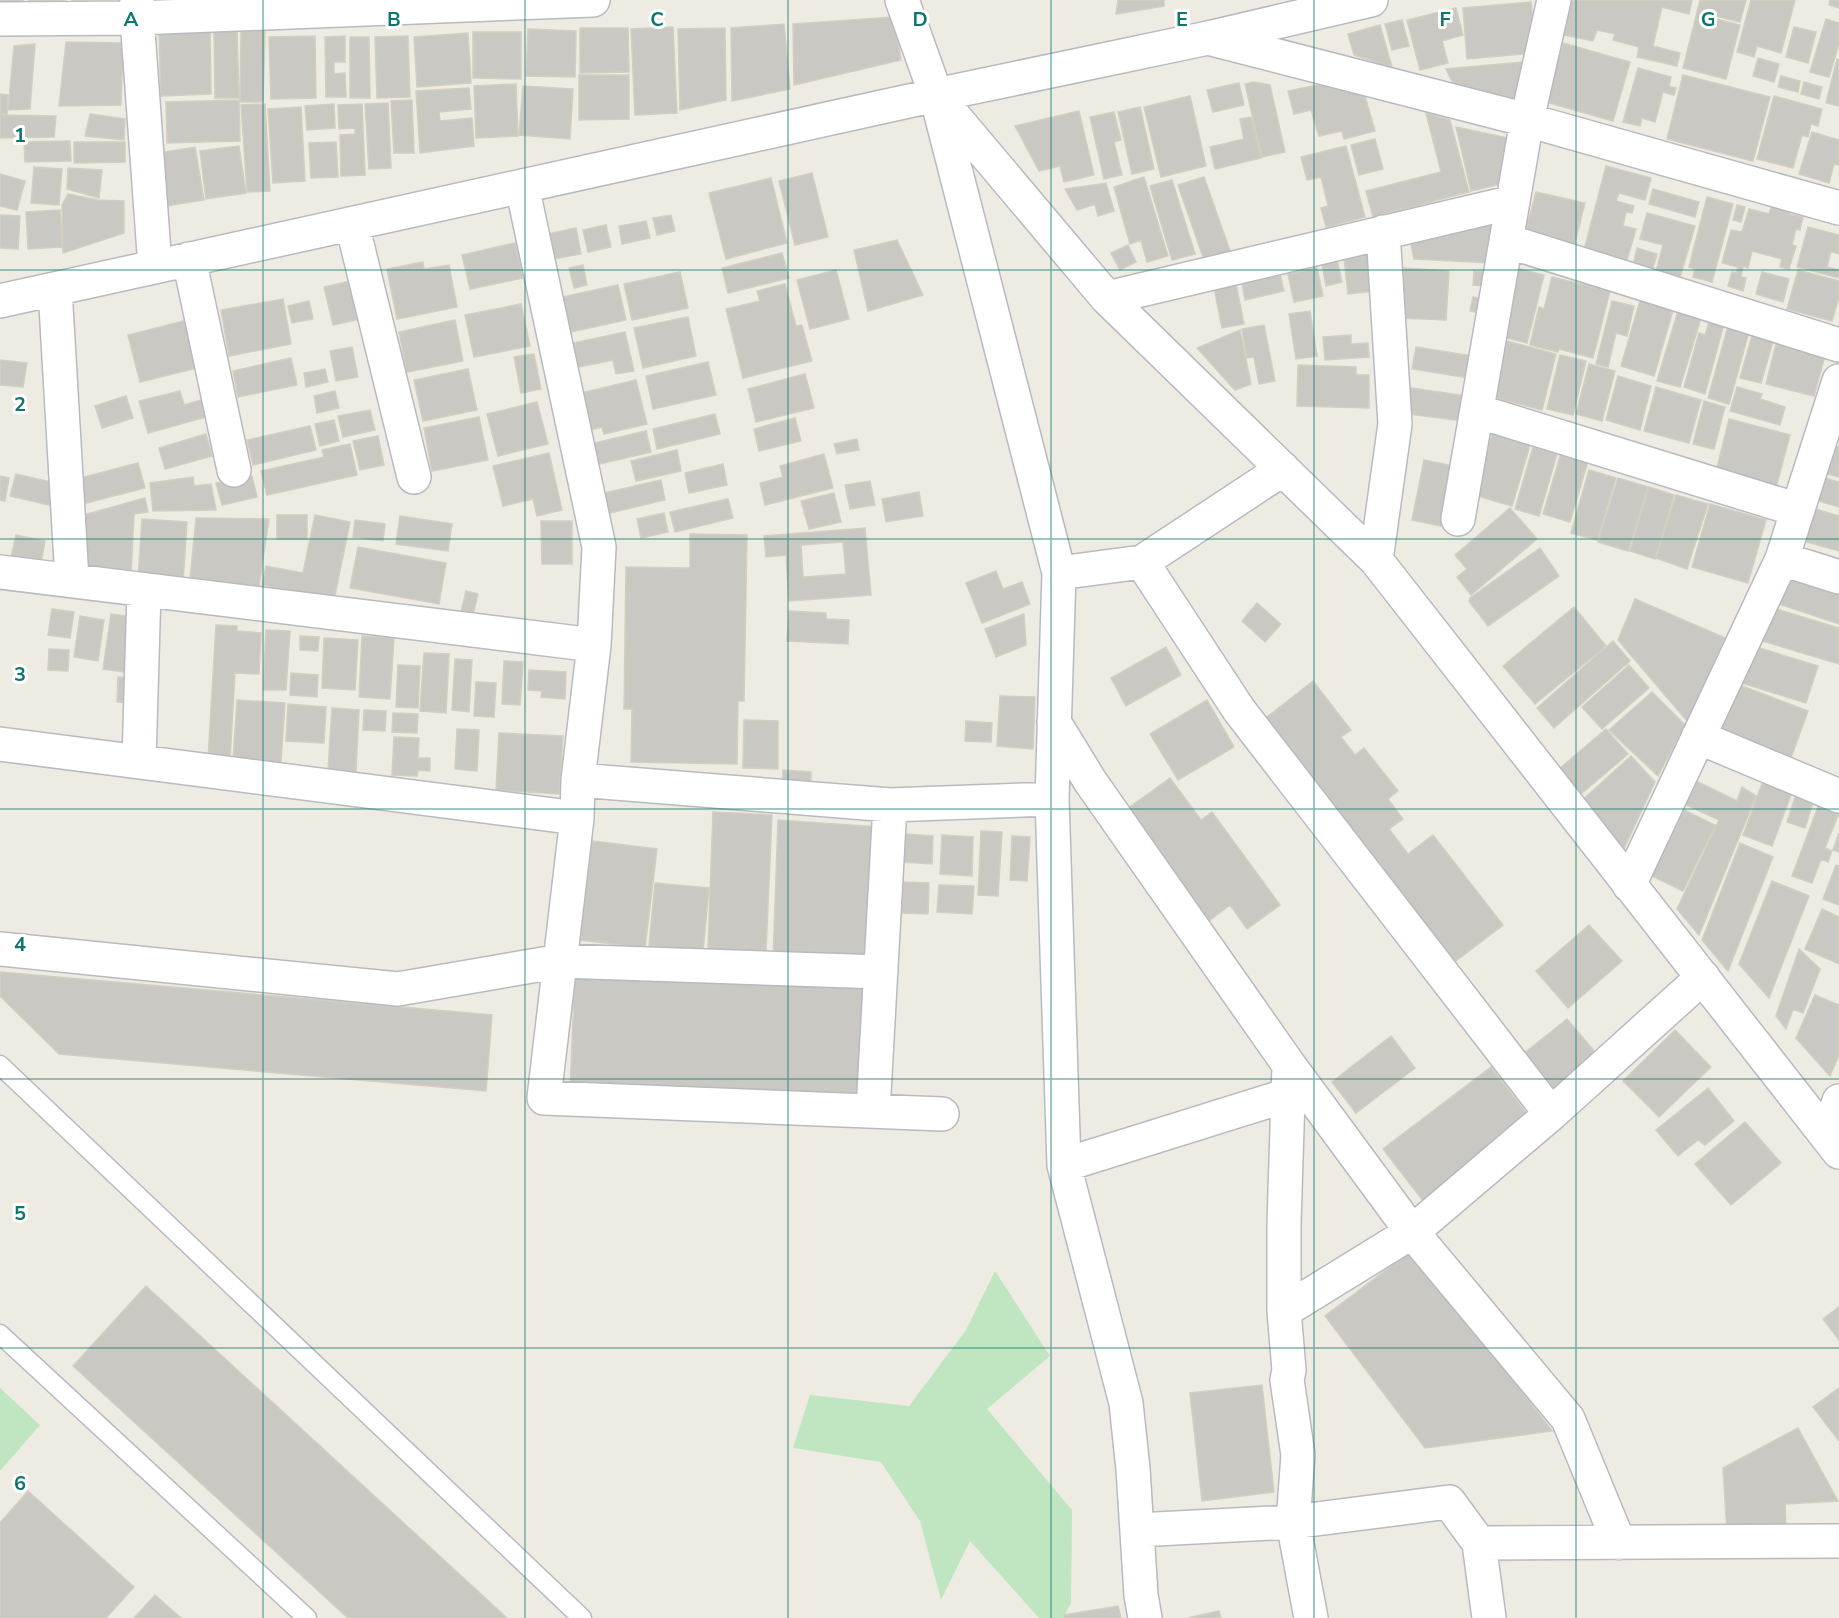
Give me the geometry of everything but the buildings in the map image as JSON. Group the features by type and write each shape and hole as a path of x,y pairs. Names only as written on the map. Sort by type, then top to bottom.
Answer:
{"street":[{"path":"0,19 137,9 592,0"},
{"path":"902,0 936,95 1059,573 1052,799 1064,1165 1126,1403 1133,1469 1141,1595 1145,1618"},
{"path":"0,301 936,95 1208,38 1371,0"},
{"path":"1458,519 1527,120 1554,0"},
{"path":"137,9 155,267"},
{"path":"1208,38 1527,120 1839,208"},
{"path":"936,95 1107,298 1376,560 1833,1145"},
{"path":"522,186 599,547 594,645 578,780 577,818 544,1098 942,1114"},
{"path":"1107,298 1513,202"},
{"path":"352,224 414,477"},
{"path":"1376,560 1395,424 1383,232"},
{"path":"1507,241 1839,345"},
{"path":"189,259 234,470"},
{"path":"55,289 72,580"},
{"path":"1629,885 1782,559 1839,382"},
{"path":"1477,411 1798,510"},
{"path":"1059,573 1142,562 1283,469"},
{"path":"1782,559 1839,577"},
{"path":"1142,562 1239,710 1551,1114"},
{"path":"0,572 594,645"},
{"path":"139,761 144,590"},
{"path":"1054,722 1090,781 1289,1080 1568,1419 1619,1543"},
{"path":"1698,737 1839,796"},
{"path":"0,744 577,818"},
{"path":"578,780 890,805 1052,799"},
{"path":"873,1111 890,805"},
{"path":"0,949 398,989 561,961 881,972"},
{"path":"1284,1311 1413,1232 1551,1114 1703,977"},
{"path":"1064,1165 1289,1080"},
{"path":"1289,1080 1284,1223 1284,1311 1289,1370 1287,1380 1298,1455 1293,1521 1311,1618"},
{"path":"1833,1145 1839,1101"},
{"path":"1137,1530 1293,1521 1449,1502 1479,1543 1489,1618"},
{"path":"1479,1543 1839,1541"}],"lane":[{"path":"0,1065 582,1618"},
{"path":"0,1334 307,1618"}],"green space":[{"path":"995,1271 1050,1356 987,1409 1072,1510 1071,1603 1063,1618 1039,1618 970,1541 941,1600 920,1521 881,1462 793,1448 810,1395 909,1406 966,1330"},
{"path":"0,1388 40,1425 0,1471"}]}
